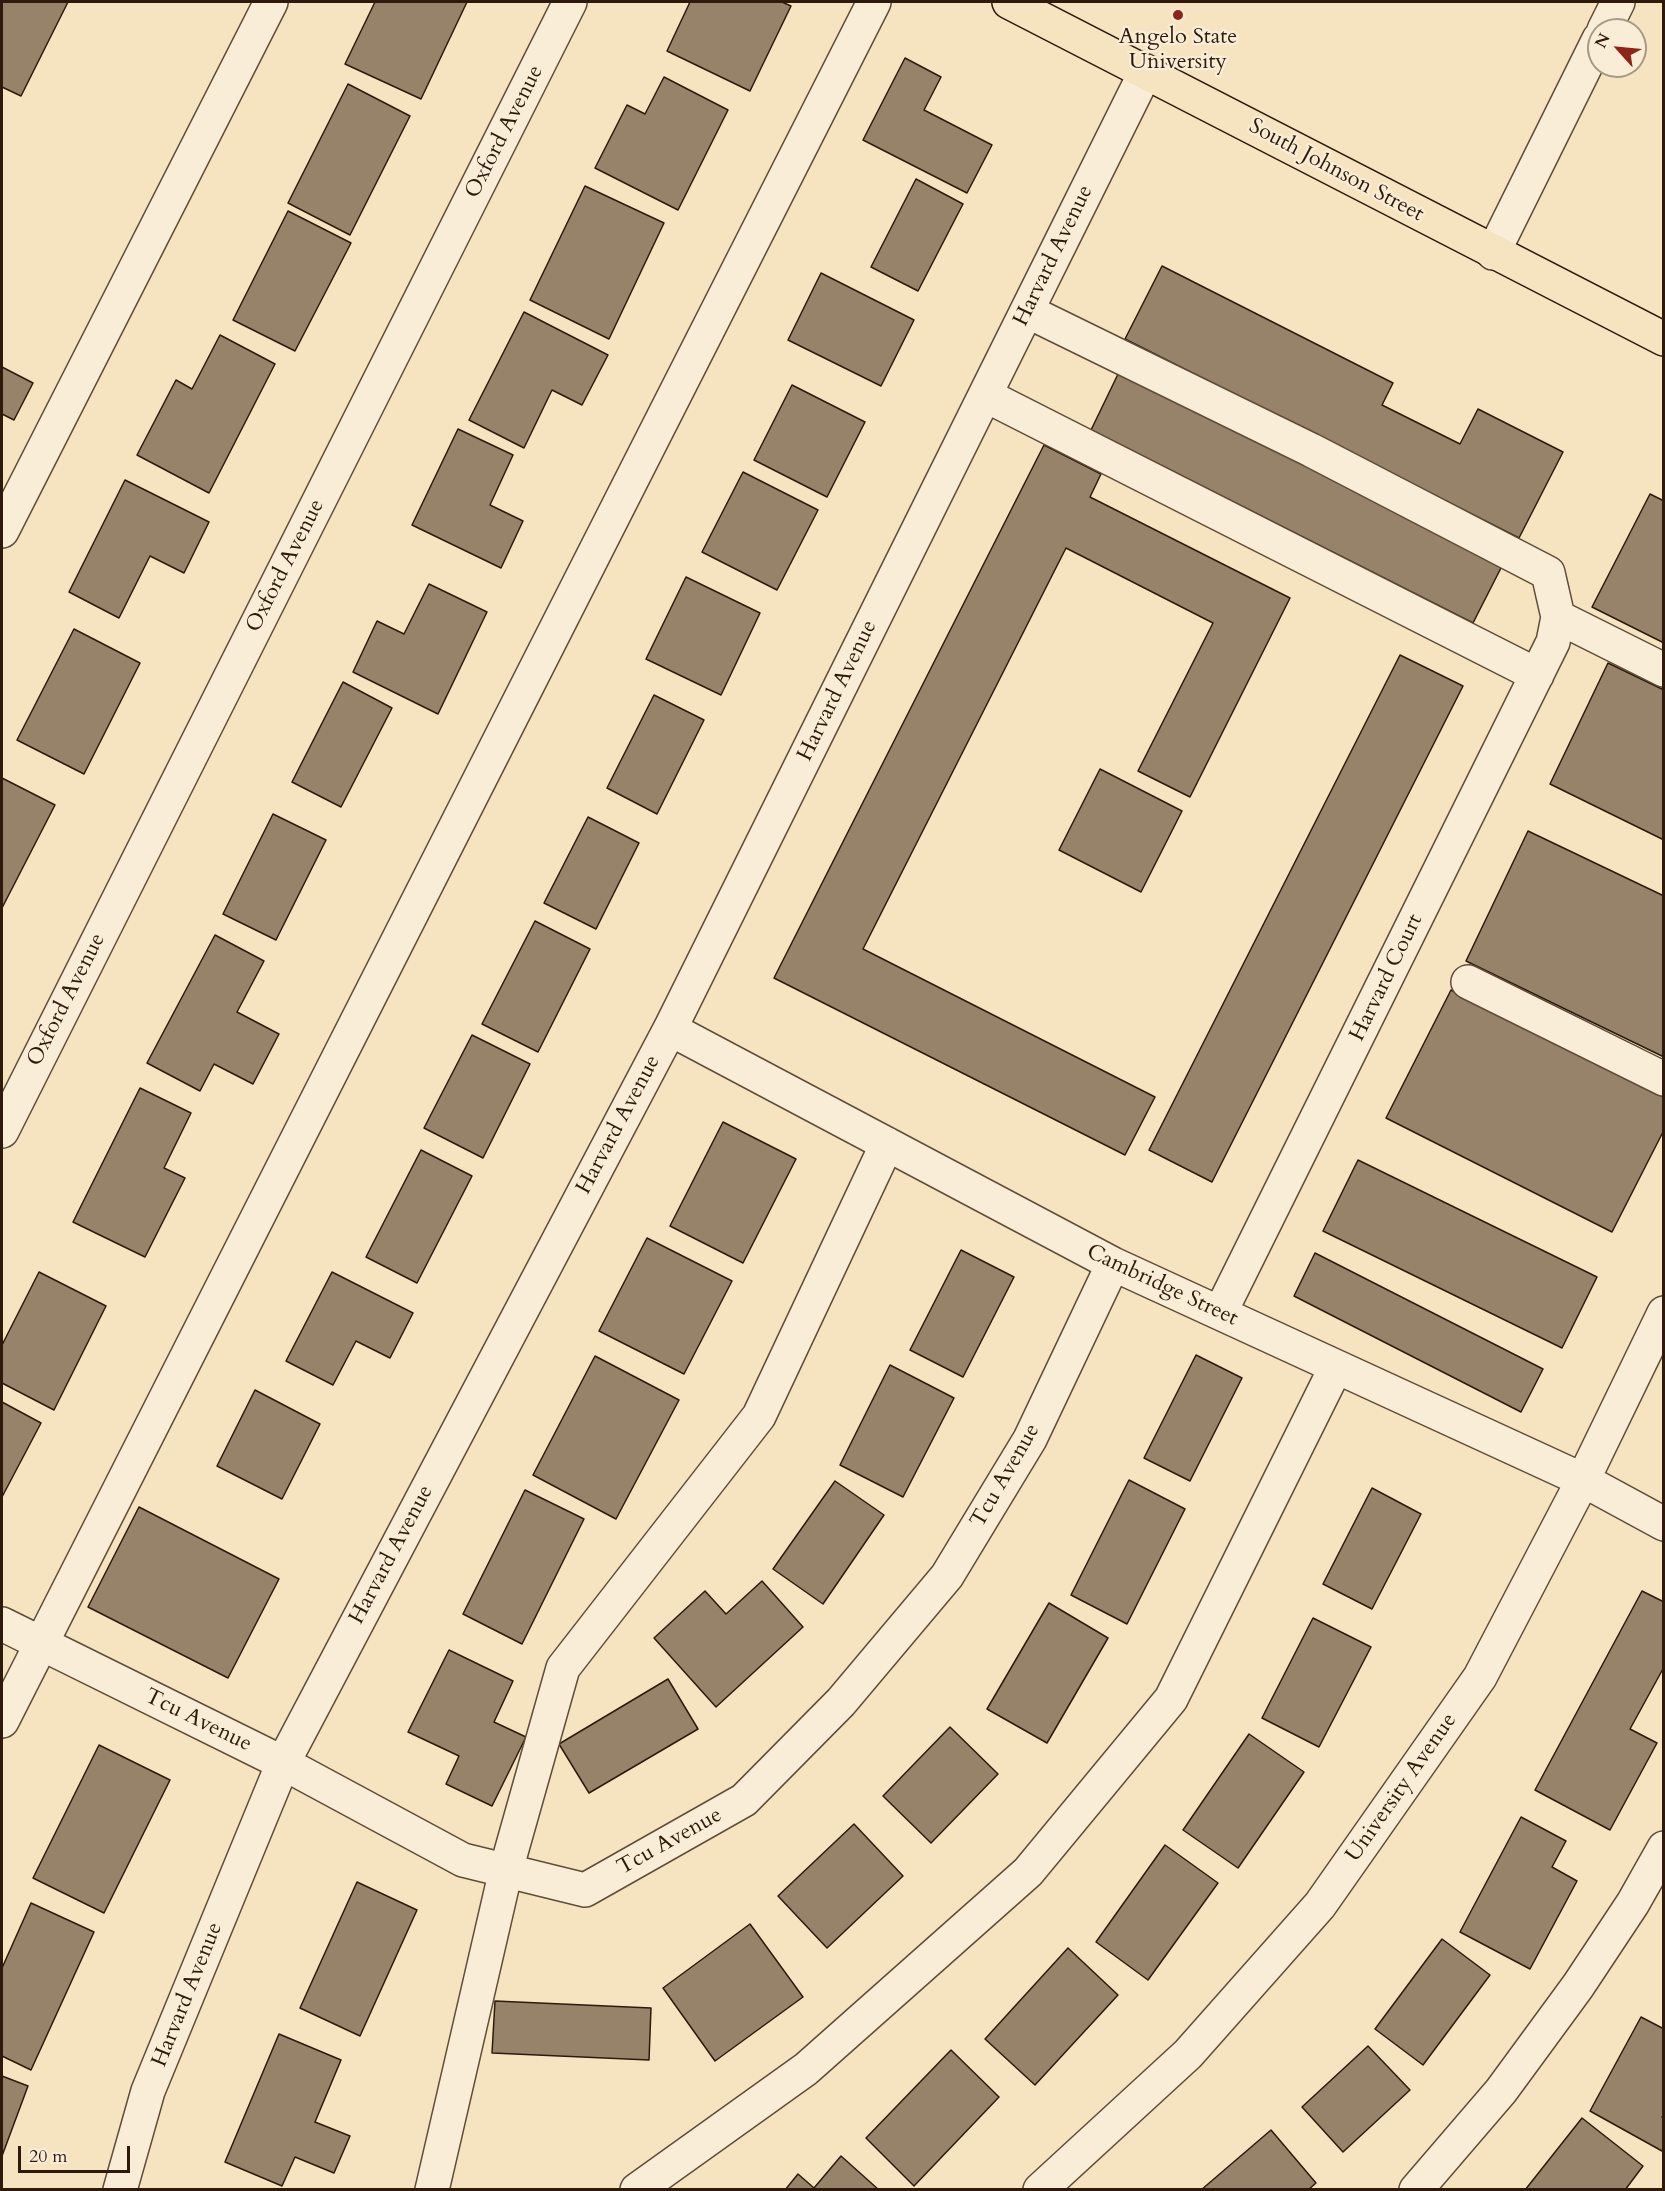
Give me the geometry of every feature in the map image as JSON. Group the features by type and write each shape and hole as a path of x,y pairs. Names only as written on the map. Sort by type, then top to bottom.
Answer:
{"main road":[{"name":"South Johnson Street","path":"1009,2 1664,339"}],"street":[{"path":"2,531 271,2"},
{"name":"Oxford Avenue","path":"2,1131 570,2"},
{"path":"2,1721 874,2"},
{"path":"1610,18 1618,2"},
{"path":"1493,253 1587,63"},
{"name":"Harvard Avenue","path":"120,2190 148,2091 283,1763 670,1029 1146,71"},
{"path":"1027,311 1311,450 1548,573 1556,630 1664,670"},
{"path":"986,394 1537,675"},
{"name":"Harvard Court","path":"1220,1313 1537,675 1556,630"},
{"path":"1468,982 1664,1079"},
{"name":"Cambridge Street","path":"670,1029 1113,1264 1583,1480 1664,1524"},
{"path":"432,2190 506,1870 563,1668 759,1416 887,1144"},
{"name":"Tcu Avenue","path":"2,1624 283,1763 463,1860 585,1890 744,1800 841,1702 947,1576 1030,1439 1113,1264"},
{"name":"University Avenue","path":"1040,2190 1188,2054 1320,1905 1480,1677 1583,1480 1664,1313"},
{"path":"637,2190 806,2070 1028,1872 1171,1699 1336,1367"},
{"path":"1416,2190 1501,2091 1578,1986 1633,1903 1664,1848"}],"building":[{"path":"2,2 68,2 21,96 2,87"},
{"path":"375,2 467,2 421,99 345,64"},
{"path":"690,2 782,2 791,6 750,91 667,51"},
{"path":"905,58 941,77 924,110 992,145 967,193 863,140"},
{"path":"664,77 728,110 678,210 595,168 627,105 645,114"},
{"path":"348,84 410,116 350,235 288,203"},
{"path":"916,179 963,204 918,291 871,267"},
{"path":"585,186 664,223 609,339 530,300"},
{"path":"288,211 351,243 295,351 233,320"},
{"path":"1162,266 1393,383 1382,405 1460,444 1478,409 1563,452 1519,538 1125,339"},
{"path":"821,273 914,320 881,386 788,340"},
{"path":"524,312 608,355 582,405 552,390 524,448 469,420"},
{"path":"220,335 275,364 209,493 137,455 176,380 192,389"},
{"path":"2,367 33,383 14,420 2,414"},
{"path":"1120,370 1503,564 1473,623 1091,430"},
{"path":"792,385 865,422 827,497 754,460"},
{"path":"458,429 513,455 490,505 523,521 501,568 412,525"},
{"path":"1044,445 1101,474 1090,497 1290,598 1190,797 1138,771 1213,623 1066,548 863,949 1155,1097 1125,1155 774,978"},
{"path":"743,472 818,510 777,590 702,552"},
{"path":"125,480 209,522 184,573 150,556 119,618 69,592"},
{"path":"1650,494 1664,501 1664,643 1592,607"},
{"path":"686,577 760,613 721,695 646,659"},
{"path":"429,584 487,612 438,714 353,672 377,621 404,634"},
{"path":"74,629 140,663 84,774 17,740"},
{"path":"1400,655 1463,686 1212,1182 1149,1150"},
{"path":"1608,663 1664,690 1664,840 1550,784"},
{"path":"343,682 392,708 341,807 292,782"},
{"path":"654,695 704,720 657,814 607,788"},
{"path":"1100,769 1182,811 1141,892 1059,850"},
{"path":"2,778 55,805 2,908"},
{"path":"273,814 326,840 276,940 223,914"},
{"path":"588,817 639,843 596,929 544,903"},
{"path":"1528,831 1664,896 1664,1057 1466,961"},
{"path":"535,921 590,949 538,1052 482,1024"},
{"path":"215,935 264,961 237,1012 279,1034 253,1084 214,1064 200,1091 147,1063"},
{"path":"1451,990 1664,1097 1664,1130 1612,1232 1386,1118"},
{"path":"472,1035 530,1064 483,1158 424,1128"},
{"path":"140,1088 191,1113 164,1168 185,1178 145,1257 73,1222"},
{"path":"723,1122 796,1159 743,1263 670,1226"},
{"path":"421,1150 472,1176 417,1283 366,1257"},
{"path":"1358,1160 1597,1277 1562,1348 1323,1231"},
{"path":"647,1238 732,1281 684,1374 599,1331"},
{"path":"961,1250 1014,1277 963,1377 910,1350"},
{"path":"1315,1253 1543,1369 1521,1412 1294,1296"},
{"path":"39,1272 106,1306 54,1410 2,1383 2,1345"},
{"path":"332,1272 413,1313 390,1358 356,1341 333,1385 286,1361"},
{"path":"1196,1355 1242,1378 1190,1481 1144,1458"},
{"path":"595,1356 679,1400 616,1519 533,1475"},
{"path":"890,1365 954,1398 903,1497 840,1465"},
{"path":"255,1390 320,1424 282,1499 217,1466"},
{"path":"2,1402 41,1423 2,1497"},
{"path":"1129,1480 1185,1509 1127,1624 1071,1595"},
{"path":"835,1481 884,1515 823,1604 773,1569"},
{"path":"1372,1488 1421,1514 1372,1609 1323,1584"},
{"path":"525,1490 584,1519 522,1644 463,1614"},
{"path":"139,1507 279,1579 228,1678 88,1607"},
{"path":"762,1581 803,1627 716,1707 654,1638 705,1591 726,1614"},
{"path":"1642,1591 1664,1602 1664,1667 1630,1729 1657,1743 1610,1830 1535,1790"},
{"path":"1049,1603 1108,1638 1047,1743 987,1709"},
{"path":"1313,1618 1371,1647 1319,1747 1262,1718"},
{"path":"449,1650 513,1681 494,1722 526,1737 492,1806 446,1784 459,1756 408,1732"},
{"path":"668,1679 698,1729 589,1793 559,1744"},
{"path":"950,1727 998,1774 931,1843 883,1796"},
{"path":"1249,1734 1304,1772 1238,1868 1183,1830"},
{"path":"99,1745 170,1780 104,1913 33,1878"},
{"path":"1521,1817 1566,1841 1552,1867 1577,1881 1530,1969 1460,1932"},
{"path":"854,1824 903,1876 827,1948 778,1896"},
{"path":"1165,1845 1218,1883 1148,1980 1096,1942"},
{"path":"357,1882 417,1910 360,2036 300,2008"},
{"path":"31,1903 94,1932 31,2070 2,2056 2,1968"},
{"path":"750,1924 803,1997 715,2061 663,1988"},
{"path":"1442,1939 1490,1975 1423,2065 1375,2029"},
{"path":"1068,1948 1118,1995 1035,2085 985,2039"},
{"path":"495,2001 651,2008 649,2060 492,2053"},
{"path":"1641,2017 1664,2029 1664,2113 1662,2117 1664,2118 1664,2147 1662,2151 1590,2111"},
{"path":"279,2034 341,2060 315,2122 350,2136 334,2173 295,2157 282,2186 225,2162"},
{"path":"1368,2046 1410,2090 1343,2152 1302,2107"},
{"path":"951,2050 999,2097 914,2186 866,2138"},
{"path":"2,2076 28,2086 2,2156"},
{"path":"1582,2118 1643,2166 1625,2190 1525,2190"},
{"path":"1271,2130 1316,2183 1308,2190 1201,2190"},
{"path":"841,2156 879,2190 785,2190 798,2174 814,2188"}],"place":[{"name":"Angelo State University","path":"1178,15"}]}
